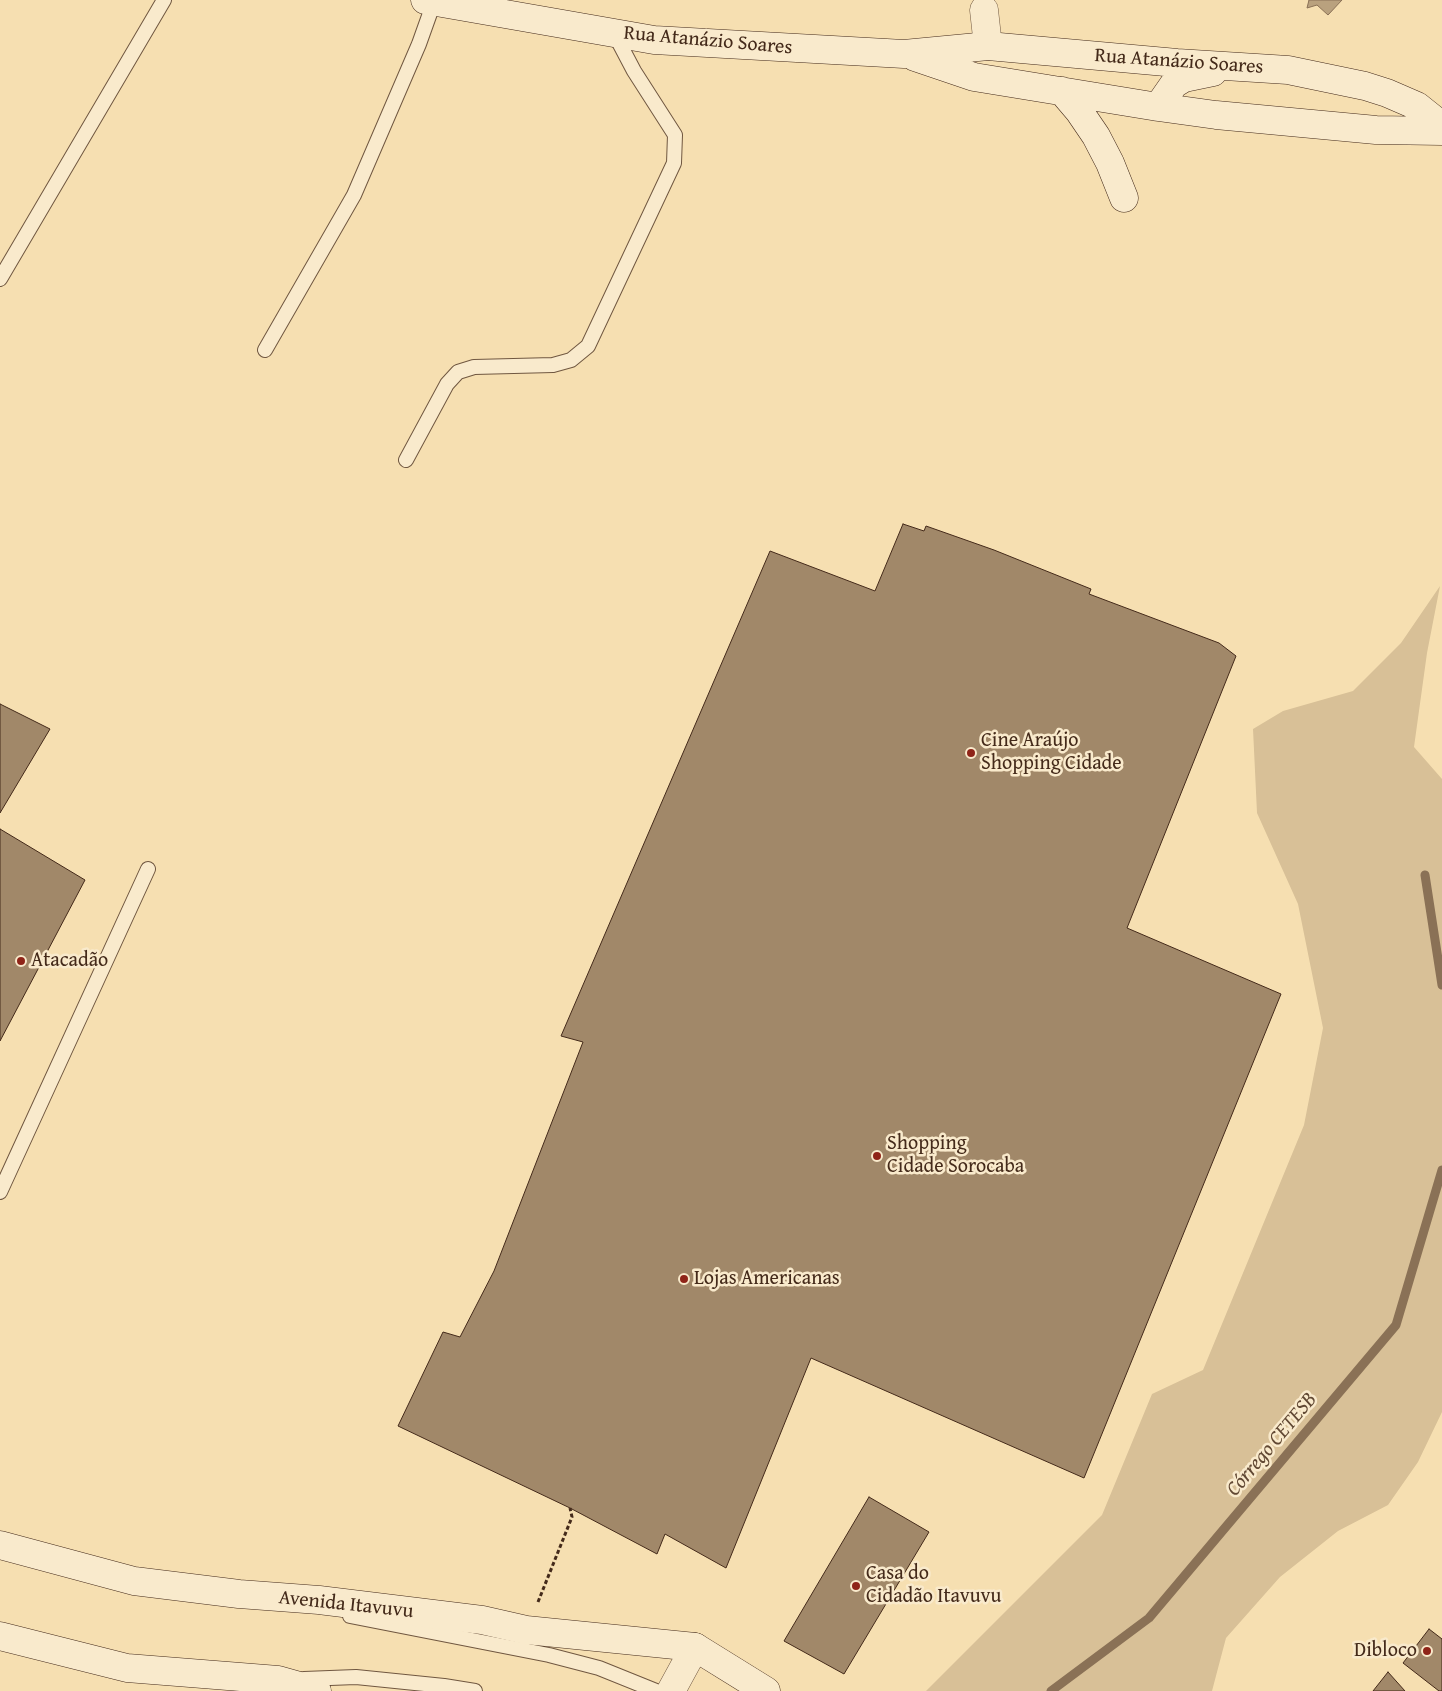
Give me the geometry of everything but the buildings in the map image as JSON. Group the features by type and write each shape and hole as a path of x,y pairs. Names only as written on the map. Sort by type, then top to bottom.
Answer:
{"street":[{"name":"Rua Atanázio Soares","path":"431,1 654,40 904,54 988,46 1288,70 1365,86 1387,93 1417,106 1442,126"},
{"path":"984,10 988,46"},
{"name":"Rua Atanázio Soares","path":"904,54 974,76 1158,107 1216,115 1376,130 1442,131"},
{"path":"1158,107 1174,84 1184,78 1236,67"},
{"path":"1062,91 1079,111 1096,136 1110,163 1124,198"},
{"name":"Avenida Itavuvu","path":"0,1545 134,1581 239,1594 319,1600 482,1620 526,1630 695,1647 766,1691"},
{"path":"0,1636 127,1668 278,1680 317,1691"},
{"path":"671,1691 695,1647"}],"lane":[{"path":"0,280 164,0"},
{"path":"265,350 354,196 419,44 431,1"},
{"path":"406,460 447,384 458,372 474,367 553,365 571,360 588,346 674,164 675,135 634,71 614,33"},
{"path":"0,1192 148,869"},
{"path":"239,1594 549,1656 599,1668 656,1691"},
{"path":"278,1680 356,1677 475,1691"}],"path":[{"path":"526,1630 572,1517 570,1508"}],"shaded area":[{"path":"1309,0 1342,0 1328,15 1317,5 1307,8"},
{"path":"1440,586 1427,653 1414,747 1442,779 1442,1412 1418,1462 1388,1505 1338,1531 1280,1577 1226,1638 1212,1691 926,1691 1102,1515 1152,1394 1203,1370 1304,1125 1323,1028 1298,904 1257,813 1253,729 1283,711 1353,691 1401,643"}],"waterway":[{"name":"Córrego CETESB","path":"1425,875 1442,985"},
{"name":"Córrego CETESB","path":"1051,1691 1149,1618 1396,1325 1442,1170"}],"place":[{"name":"Cine Araújo Shopping Cidade","path":"971,753"},
{"name":"Atacadão","path":"21,961"},
{"name":"Shopping Cidade Sorocaba","path":"877,1156"},
{"name":"Lojas Americanas","path":"684,1279"},
{"name":"Casa do Cidadão Itavuvu","path":"856,1586"},
{"name":"Dibloco","path":"1427,1651"}]}
